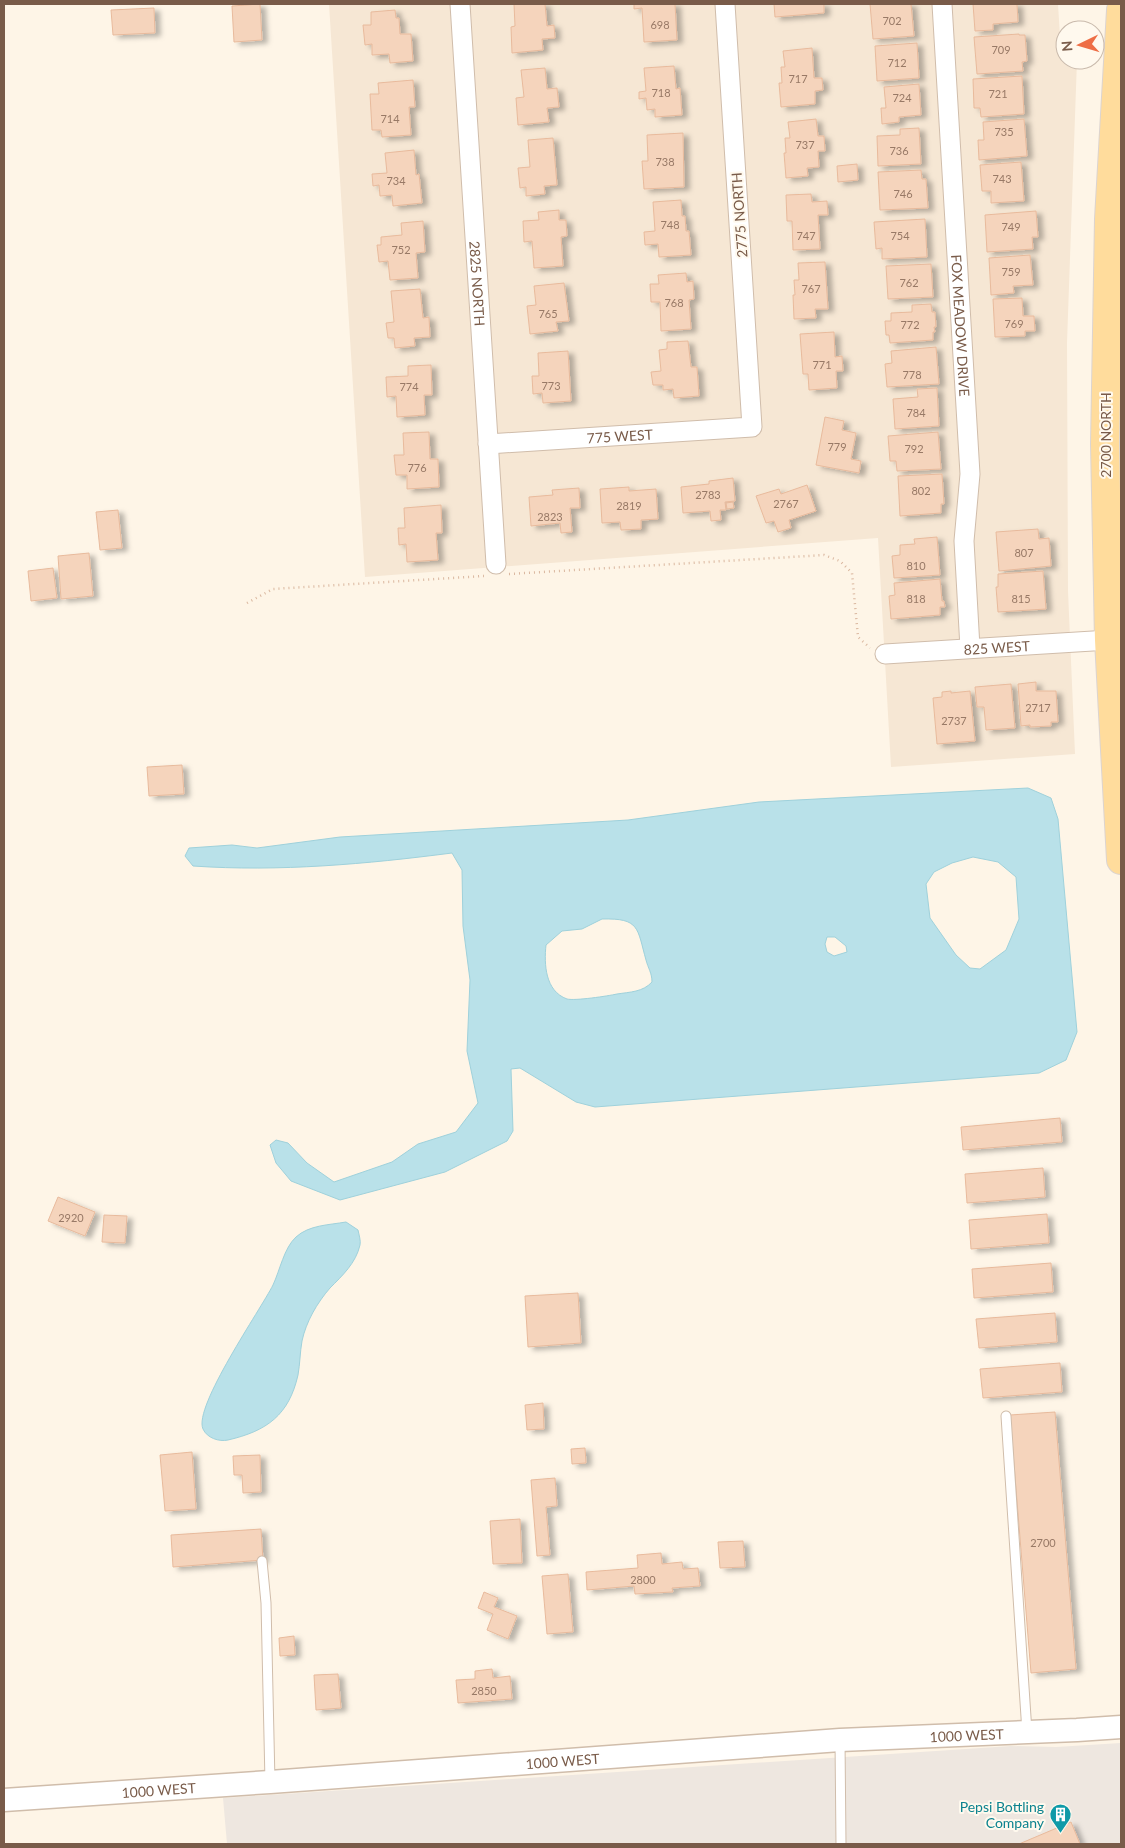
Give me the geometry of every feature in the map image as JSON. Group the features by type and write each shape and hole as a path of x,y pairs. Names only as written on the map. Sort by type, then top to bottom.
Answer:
{"main road":[{"name":"2700 NORTH","path":"1121,10 1106,320 1106,530 1109,640 1121,860"}],"street":[{"name":"2825 NORTH","path":"460,4 497,571"},
{"name":"2775 NORTH","path":"725,4 752,427"},
{"name":"FOX MEADOW DRIVE","path":"942,4 970,474 964,541 970,648"},
{"name":"775 WEST","path":"488,444 752,427"},
{"name":"825 WEST","path":"885,654 1109,640"},
{"name":"1000 WEST","path":"4,1800 840,1740 1121,1727"}],"lane":[{"path":"1006,1416 1027,1732"},
{"path":"262,1561 266,1603 270,1782"},
{"path":"840,1740 840,1844"}],"path":[{"path":"247,603 273,589 497,571 824,554 840,561 852,574 858,637 873,652 885,654"}],"shaded area":[{"path":"329,4 1058,4 1059,20 1055,20 1055,70 1077,70 1067,343 1068,591 1075,754 891,767 878,538 365,577"},
{"path":"1121,1743 1121,1844 227,1844 223,1798 1011,1746 1056,1747"}],"water":[{"path":"1028,788 1051,798 1058,819 1077,1032 1066,1060 1039,1073 595,1107 576,1102 520,1068 511,1069 513,1131 507,1141 445,1172 340,1200 291,1181 276,1163 270,1145 276,1140 288,1143 307,1163 334,1182 392,1162 418,1144 456,1132 478,1103 467,1051 470,980 463,926 462,870 452,853 388,861 323,866 225,868 193,866 185,856 189,848 232,845 257,848 340,837 628,820 759,802","holes":["973,857 998,862 1016,877 1019,919 1006,950 980,969 970,968 956,955 930,918 926,884 934,872 952,863","602,919 624,920 630,923 635,927 641,940 652,982 645,988 636,991 599,997 567,999 560,995 554,990 548,976 545,960 546,945 562,931 582,929","827,937 835,937 846,946 847,952 834,956 827,952 825,944"]},
{"path":"346,1222 358,1230 360,1245 358,1252 348,1269 321,1300 309,1320 302,1341 298,1375 289,1401 274,1419 254,1432 225,1440 217,1440 210,1437 203,1429 203,1417 208,1401 230,1358 273,1285 288,1247 296,1237 307,1230 319,1226"}],"building":[{"path":"260,4 262,40 234,42 232,6"},
{"path":"514,4 545,4 547,26 554,25 555,38 542,39 543,50 512,53 511,27 515,26"},
{"path":"634,4 675,4 677,40 644,42 642,8 634,9"},
{"path":"774,4 824,4 824,13 775,17"},
{"path":"870,4 911,4 914,36 873,39"},
{"path":"973,4 1017,4 1018,22 993,24 993,30 975,31"},
{"path":"154,8 155,33 113,35 111,10"},
{"path":"395,10 396,18 399,18 400,34 411,34 413,61 390,63 389,54 372,55 372,44 365,45 363,25 371,25 371,12"},
{"path":"1025,35 1027,61 1022,62 1023,71 977,74 974,37"},
{"path":"917,43 919,78 877,81 875,46"},
{"path":"812,48 814,78 822,78 823,90 815,91 815,104 781,107 779,83 782,83 781,67 785,67 783,51"},
{"path":"674,66 676,89 680,88 682,115 655,117 655,109 647,110 646,98 639,99 639,92 646,91 644,68"},
{"path":"545,68 547,89 557,88 559,107 547,108 549,122 518,125 516,98 524,97 521,70"},
{"path":"1022,76 1024,114 981,117 980,108 974,108 973,79"},
{"path":"413,80 415,107 409,107 411,135 382,137 381,130 372,130 370,94 379,94 378,83"},
{"path":"919,84 921,115 899,117 899,122 882,124 881,108 886,108 884,87"},
{"path":"816,119 818,136 824,136 825,151 818,151 819,167 807,168 808,176 786,178 784,153 786,153 785,138 790,138 788,122"},
{"path":"1024,119 1027,156 979,160 978,140 984,140 983,122"},
{"path":"919,128 921,164 878,166 877,136 900,135 900,129"},
{"path":"683,133 684,187 644,189 642,161 648,161 647,135"},
{"path":"553,138 557,185 544,186 545,194 526,196 526,187 520,188 518,168 530,167 528,140"},
{"path":"414,150 416,175 419,174 422,203 393,206 392,195 380,196 379,185 373,186 372,174 387,173 385,153"},
{"path":"1021,162 1024,201 991,203 991,191 982,191 980,165"},
{"path":"857,164 858,180 838,182 837,166"},
{"path":"921,170 922,179 926,179 928,208 880,210 878,172"},
{"path":"811,194 812,202 827,201 828,215 818,215 820,249 793,250 792,221 787,221 786,195"},
{"path":"681,200 682,216 685,216 686,231 689,231 691,255 659,257 658,244 645,245 644,232 655,231 653,202"},
{"path":"559,210 559,220 566,220 567,236 561,237 563,266 534,268 532,241 524,242 523,221 539,220 538,212"},
{"path":"1036,211 1038,237 1032,237 1033,249 987,252 985,215"},
{"path":"925,219 927,257 882,259 882,248 876,249 874,222"},
{"path":"423,221 425,252 416,253 418,278 390,280 388,261 379,262 377,245 381,245 381,237 402,235 401,223"},
{"path":"1030,255 1033,285 1013,286 1014,293 991,295 989,258"},
{"path":"825,262 828,309 815,309 816,318 794,319 794,280 799,280 798,263"},
{"path":"931,264 933,297 888,299 886,266"},
{"path":"686,273 687,282 693,281 694,299 689,300 691,329 661,331 660,302 651,302 650,284 659,284 658,275"},
{"path":"564,283 569,321 556,322 558,331 530,334 527,306 536,305 534,286"},
{"path":"420,289 423,318 429,317 430,337 414,338 415,346 395,348 394,338 388,338 386,323 394,322 391,291"},
{"path":"1022,298 1023,316 1034,316 1035,331 1025,331 1025,336 995,337 993,299"},
{"path":"931,304 932,312 935,312 936,327 934,327 933,340 890,343 889,335 886,335 885,321 891,321 891,313 912,312 912,305"},
{"path":"834,332 835,357 842,356 843,371 836,371 837,388 809,390 808,374 803,374 800,334"},
{"path":"688,341 691,367 697,367 699,396 674,398 673,389 663,390 663,385 653,385 651,372 661,371 659,350 667,349 667,342"},
{"path":"936,347 939,384 887,387 885,364 892,363 891,351"},
{"path":"568,351 571,401 543,403 542,393 533,394 532,376 539,376 538,353"},
{"path":"431,365 432,395 424,395 425,415 397,417 396,396 387,397 386,377 408,376 408,366"},
{"path":"937,388 939,426 895,429 893,399 918,397 917,389"},
{"path":"825,417 844,421 842,430 856,433 851,459 861,461 859,473 816,465"},
{"path":"429,432 430,459 438,459 439,487 407,489 407,475 396,475 394,455 404,455 403,433"},
{"path":"938,432 941,469 897,471 896,461 890,461 888,436"},
{"path":"942,474 944,504 941,504 941,513 900,516 898,476"},
{"path":"733,478 735,501 725,502 726,510 720,510 721,520 711,521 710,511 683,513 681,487 709,484 709,481"},
{"path":"807,485 816,511 789,520 791,528 778,532 774,521 766,523 756,496 779,489 781,494"},
{"path":"629,487 629,491 656,489 658,519 641,520 641,529 621,530 620,522 602,523 600,489"},
{"path":"579,488 580,508 570,508 572,532 561,533 560,523 531,526 529,497 553,495 552,490"},
{"path":"733,502 734,508 727,509 726,503"},
{"path":"441,505 442,533 436,533 438,560 407,562 406,544 399,545 398,528 405,528 404,508"},
{"path":"118,510 122,548 100,550 96,512"},
{"path":"1038,529 1039,539 1049,538 1051,566 999,571 996,532"},
{"path":"937,537 940,575 894,578 892,556 900,555 900,545 915,544 914,539"},
{"path":"89,553 93,596 61,599 58,556"},
{"path":"53,568 57,598 31,601 28,571"},
{"path":"1043,571 1046,609 998,612 996,587 998,587 998,574"},
{"path":"940,579 942,601 944,601 945,607 940,607 940,615 891,619 889,596 895,595 894,583"},
{"path":"1036,682 1036,691 1056,691 1058,722 1051,722 1051,726 1021,726 1018,684"},
{"path":"1011,684 1015,728 986,730 984,707 977,707 975,687"},
{"path":"951,691 951,693 970,691 975,741 937,744 933,698 942,697 942,692"},
{"path":"182,765 184,794 149,796 147,767"},
{"path":"1060,1118 1062,1142 963,1150 961,1127"},
{"path":"1043,1168 1045,1197 967,1203 965,1174"},
{"path":"58,1197 95,1212 85,1236 48,1221"},
{"path":"1047,1214 1049,1243 971,1249 969,1220"},
{"path":"104,1215 127,1216 125,1243 102,1242"},
{"path":"1051,1263 1053,1292 974,1298 972,1269"},
{"path":"578,1293 581,1343 528,1347 525,1296"},
{"path":"1055,1313 1057,1342 979,1348 976,1319"},
{"path":"1060,1363 1062,1392 983,1398 980,1369"},
{"path":"543,1403 544,1429 527,1430 525,1405"},
{"path":"1055,1412 1076,1669 1031,1673 1010,1415"},
{"path":"585,1448 586,1463 572,1464 571,1449"},
{"path":"192,1452 196,1509 165,1511 160,1455"},
{"path":"260,1455 261,1492 243,1493 242,1475 234,1475 233,1456"},
{"path":"555,1478 557,1506 546,1507 550,1555 537,1556 531,1480"},
{"path":"520,1519 522,1563 493,1564 490,1521"},
{"path":"261,1529 263,1560 173,1567 171,1535"},
{"path":"743,1541 745,1567 720,1568 718,1542"},
{"path":"661,1553 662,1564 682,1562 683,1569 698,1568 700,1586 672,1588 673,1592 635,1594 634,1586 587,1590 586,1572 638,1568 637,1555"},
{"path":"568,1574 573,1632 547,1634 542,1576"},
{"path":"484,1592 498,1598 494,1607 517,1616 508,1639 487,1630 493,1614 478,1608"},
{"path":"294,1636 295,1655 280,1656 279,1638"},
{"path":"492,1669 493,1678 510,1676 512,1699 458,1703 456,1680 475,1679 475,1671"},
{"path":"338,1674 341,1708 316,1710 314,1675"},
{"name":"Pepsi Bottling Company","path":"1071,1822 1080,1844 1019,1844"}],"place":[{"name":"Pepsi Bottling Company","path":"1060,1833"}]}
